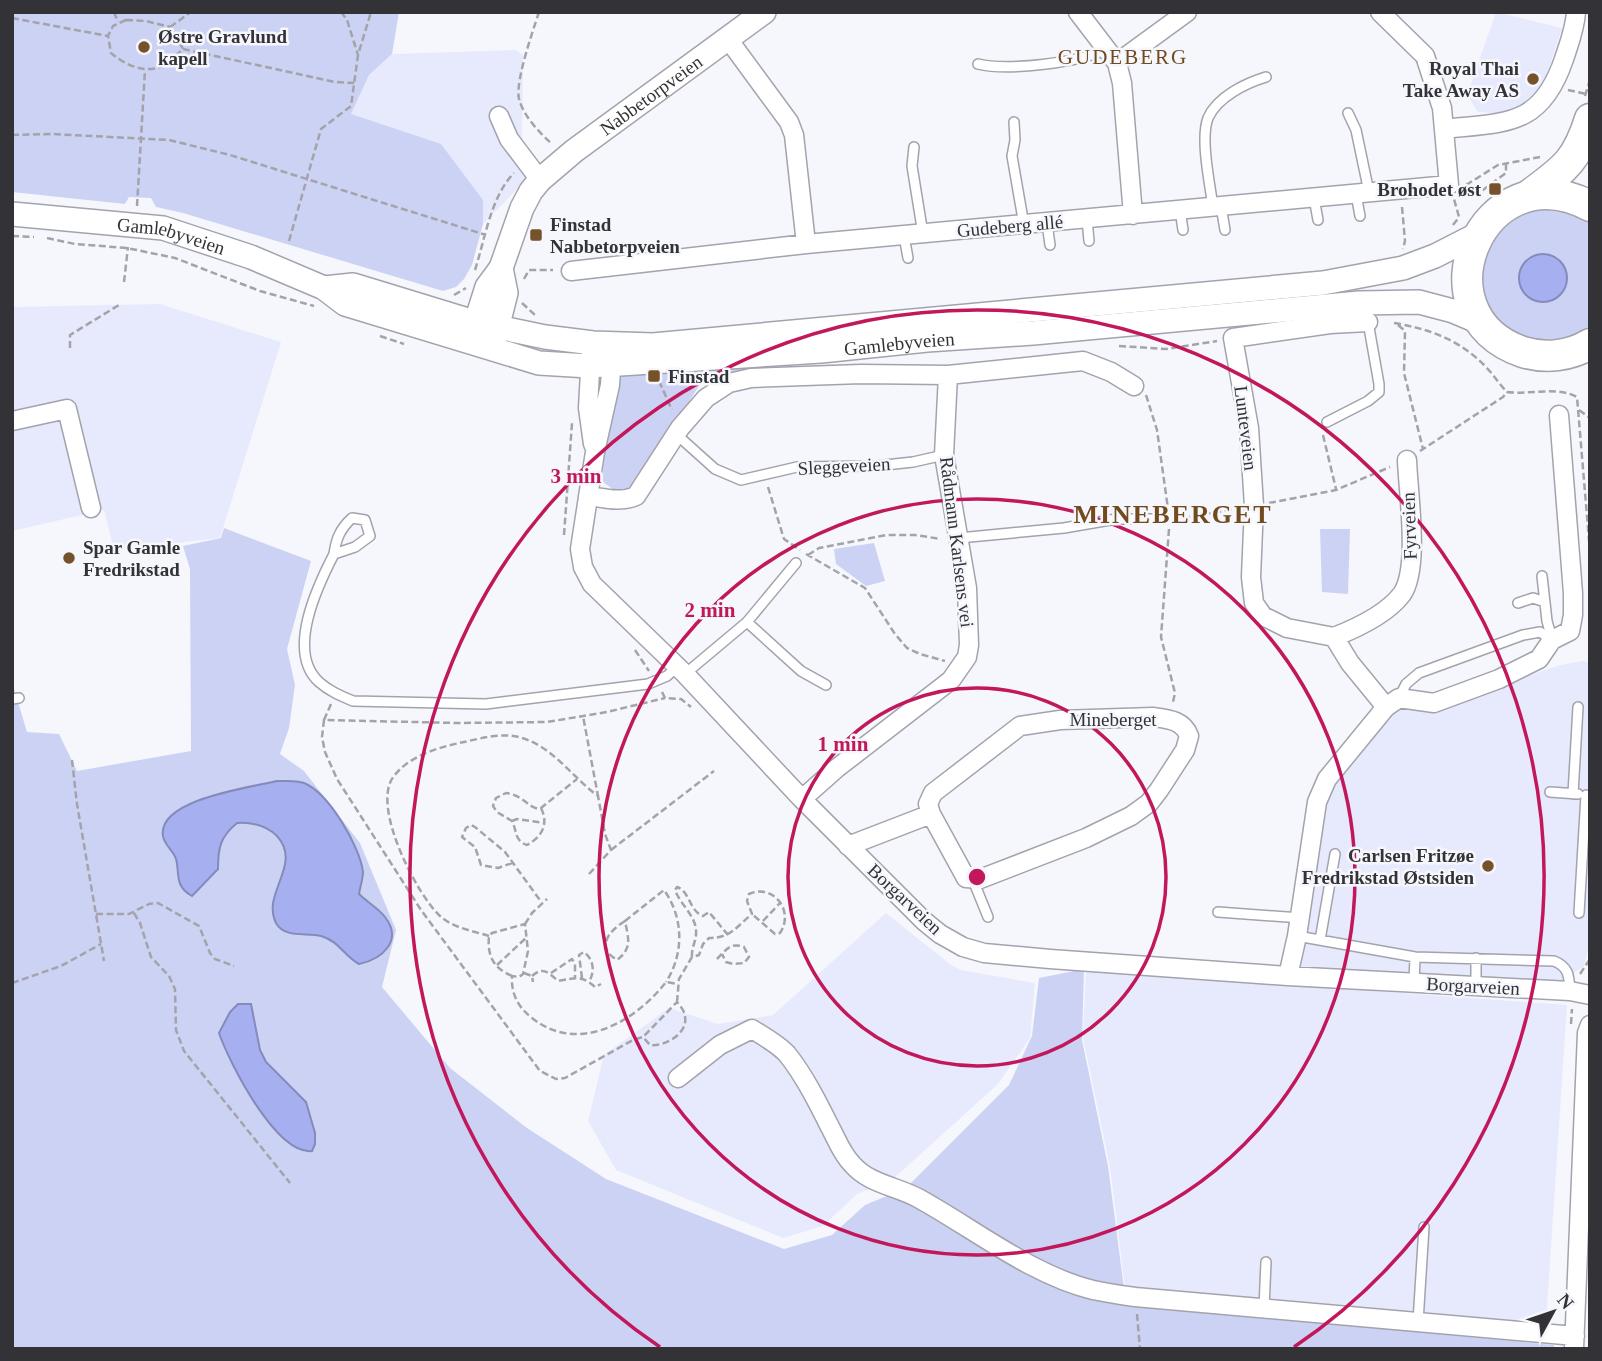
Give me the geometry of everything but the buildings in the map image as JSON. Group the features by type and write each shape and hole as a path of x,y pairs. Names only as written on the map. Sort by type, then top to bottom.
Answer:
{"highway":[{"path":"1585,349 1553,356 1531,354 1510,346 1484,324 1470,296 1467,275 1470,254 1464,231 1528,196 1563,169 1576,155 1590,118"},
{"path":"1528,196 1559,195 1590,206"}],"street":[{"name":"Nabbetorpveien","path":"472,332 487,288 501,268 522,208 541,180 574,151 764,12"},
{"path":"1078,12 1117,63 1122,83 1133,215"},
{"path":"1117,63 1187,12"},
{"path":"1380,12 1424,56 1442,108 1449,185"},
{"path":"1444,128 1506,121 1522,117 1539,106 1549,94 1561,67 1575,24 1576,12"},
{"path":"728,39 789,122 794,135 806,244"},
{"path":"499,116 509,139 541,180"},
{"name":"Gudeberg allé","path":"571,271 806,244 1449,185"},
{"name":"Gamlebyveien","path":"12,214 163,228 251,257 324,288 353,285 472,332 492,349 539,363 653,345 1324,283 1403,268 1435,256 1464,231"},
{"name":"Nabbetorpveien","path":"492,349 506,293 501,268"},
{"name":"Gamlebyveien","path":"472,332 498,326 602,355 821,351 1359,303 1419,302 1454,311 1484,324"},
{"path":"1233,338 1330,324 1368,322"},
{"name":"Lunteveien","path":"1233,338 1250,428 1254,506 1251,577 1254,603 1263,616 1287,628 1334,637"},
{"name":"Borgarveien","path":"602,355 587,408 595,452 580,549 583,567 592,584 681,670 848,846 940,934 963,947 984,953 1288,976 1570,991 1590,995"},
{"path":"588,496 626,500 636,496 678,431 706,398 729,383 751,378 948,374 1083,361 1111,372 1133,386"},
{"name":"Rådmann Karlsens vei","path":"948,374 944,455 967,588 969,645 961,669"},
{"path":"12,421 67,409 92,508"},
{"path":"1334,637 1350,663 1393,702 1434,703 1499,679 1539,659 1552,639 1570,631 1573,615 1559,415"},
{"name":"Fyrveien","path":"1334,637 1363,624 1402,594 1407,585 1412,555 1407,460"},
{"path":"802,799 836,768 951,680 961,669"},
{"path":"1288,976 1300,918 1317,802 1327,779 1393,702"},
{"name":"Mineberget","path":"930,814 928,804 933,793 1020,726 1060,720 1153,717 1170,719 1185,727 1189,741 1149,803 1114,827 973,880"},
{"path":"848,846 930,814 957,864 967,878 973,880"},
{"path":"678,1078 720,1045 752,1029 786,1052 818,1103 844,1153 863,1175 916,1197 1001,1249 1038,1268 1091,1290 1135,1297 1418,1322 1575,1342 1584,1240 1587,1033 1590,1025"}],"lane":[{"path":"978,64 998,67 1059,61 1087,57 1106,49"},
{"path":"1224,230 1217,207 1206,138 1209,117 1222,101 1235,91 1266,77"},
{"path":"1348,113 1356,130 1363,193 1360,216"},
{"path":"1014,122 1012,156 1024,225"},
{"path":"914,147 912,166 923,234"},
{"path":"1314,198 1318,219"},
{"path":"1180,210 1183,230"},
{"path":"1087,219 1088,241"},
{"path":"1047,223 1050,245"},
{"path":"904,236 908,258"},
{"path":"1327,422 1375,397 1379,391 1368,322"},
{"name":"Sleggeveien","path":"678,431 715,469 741,480 797,467 876,466 944,455"},
{"path":"334,554 355,547 370,536 365,520 352,518 343,526 336,538 334,554 313,604 304,648 317,681 353,701 486,704 648,684 681,670 747,622 796,563"},
{"path":"960,538 1064,528 1116,519 1165,519"},
{"path":"1542,576 1552,639"},
{"path":"1518,603 1533,598 1545,602"},
{"path":"747,622 801,671 827,685"},
{"path":"1393,702 1406,684 1419,673 1523,635 1540,632 1552,639"},
{"path":"1573,794 1578,707"},
{"path":"1550,792 1588,796 1587,841 1579,913"},
{"path":"1320,940 1335,854"},
{"path":"973,880 988,917"},
{"path":"1218,912 1300,918"},
{"path":"1297,936 1415,957 1554,961 1563,964 1569,974 1570,991"},
{"path":"1414,983 1415,957"},
{"path":"1476,958 1476,986"},
{"path":"1418,1322 1424,1227"},
{"path":"1264,1308 1266,1262"}],"path":[{"path":"114,12 119,22"},
{"path":"170,27 191,12"},
{"path":"341,12 347,20 358,55"},
{"path":"289,241 321,129 351,106 358,55 371,12"},
{"path":"540,12 527,49 519,97 526,113 552,144"},
{"path":"12,18 108,37"},
{"path":"183,49 165,65 145,70 120,61 111,53 108,37 113,26 119,22 146,21 170,27 183,49 335,82 355,83"},
{"path":"139,199 145,70"},
{"path":"12,135 142,137 169,140 220,152 486,235"},
{"path":"1464,231 1449,185 1468,184 1498,165 1506,164 1506,173 1476,194 1468,184"},
{"path":"1400,190 1404,229 1403,255"},
{"path":"529,270 571,271"},
{"path":"450,297 462,292 470,284"},
{"path":"70,348 70,335 119,304"},
{"path":"1368,322 1396,323 1439,333 1459,344 1487,368 1507,392 1572,394 1577,397 1590,552"},
{"path":"1396,323 1405,331 1404,373 1423,449"},
{"path":"1116,345 1166,349 1233,338"},
{"path":"659,382 678,431"},
{"path":"1133,386 1145,392 1157,430 1165,519 1161,637 1175,693 1170,719"},
{"path":"1165,519 1336,490 1407,460 1507,392"},
{"path":"1579,410 1590,418"},
{"path":"1327,422 1322,433 1336,490"},
{"path":"764,476 784,539 865,587 907,648 961,669"},
{"path":"808,555 819,548 886,535 960,538"},
{"path":"583,716 605,834 611,850"},
{"path":"324,720 322,737 325,752 337,779 421,910 540,1071 556,1079 565,1078 643,1037 677,1002"},
{"path":"489,936 441,917 413,880 403,859 391,817 388,794 393,776 430,750 506,735 523,738 544,748 598,796"},
{"path":"72,760 76,804 104,961"},
{"path":"589,874 611,850 714,771"},
{"path":"541,808 545,823 539,836 527,845 516,837 512,821 493,806 503,793 517,795 533,807 541,808 577,779"},
{"path":"512,821 517,819 545,823"},
{"path":"512,863 498,868 481,865 475,847 462,837 466,828 471,825 475,827 505,852 542,904"},
{"path":"643,1037 650,1045 659,1045 679,1033 686,1018 677,1002 677,984 692,957 695,923 674,890 677,887 682,890 696,913 703,916 709,912 728,935"},
{"path":"512,976 514,998 528,1015 551,1030 582,1035 604,1030 626,1019 650,1000 666,982 676,963 680,935 677,917 664,890 612,929 606,940 608,951 617,960 625,953 629,944 625,921"},
{"path":"752,892 768,892 780,904 787,919 780,933 775,934 752,914 747,901 748,895 752,892"},
{"path":"489,936 525,925 547,899"},
{"path":"96,914 134,913 149,904 166,906 199,926 215,959 234,966"},
{"path":"763,921 780,904"},
{"path":"134,913 151,957 169,976 176,989 176,1030 184,1051 290,1183"},
{"path":"692,957 699,955 703,944 709,938 720,939 728,935 752,914"},
{"path":"489,936 490,955 495,966 519,977 524,973 527,937 525,925"},
{"path":"495,966 527,937"},
{"path":"12,983 61,965 101,944"},
{"path":"717,959 722,954 729,947 736,945 744,947 749,957 744,963 733,964 726,962 722,954"},
{"path":"582,978 579,955 584,952 589,957 593,970 589,982"},
{"path":"532,976 539,971 551,972 572,959 575,964 575,977"},
{"path":"551,972 558,981 575,977 582,978 595,987 601,984"},
{"path":"524,973 532,976"},
{"path":"532,976 533,982"},
{"path":"666,982 677,984"},
{"path":"1135,1297 1140,1349"}],"shaded area":[{"path":"12,12 399,12 392,54 369,75 351,114 441,144 483,200 483,224 472,265 456,287 443,291 156,207 151,198 129,197 125,204 12,192"},
{"path":"1496,12 1562,28 1540,96 1504,114 1478,112 1467,95"},
{"path":"516,50 523,55 522,143 541,165 483,224 483,200 351,114 369,75 392,54"},
{"path":"1555,207 1577,214 1590,223 1590,331 1544,348 1484,314 1479,247 1510,214"},
{"path":"160,304 281,342 220,538 114,550 104,510 12,531 12,307"},
{"path":"748,365 749,375 733,381 700,384 640,481 629,491 614,490 603,482 604,392 601,375"},
{"path":"224,528 311,561 287,649 295,685 289,728 280,754 304,771 360,843 396,930 382,987 450,1068 527,1128 606,1179 784,1249 832,1235 865,1205 906,1188 1009,1085 1032,1036 1039,978 1084,969 1082,1040 1108,1166 1126,1304 1554,1345 1554,1349 12,1349 12,682 27,732 59,734 77,771 191,751 190,569 183,546 221,538"},
{"path":"1320,529 1350,529 1348,594 1322,592"},
{"path":"874,543 885,581 866,586 836,564 834,549"},
{"path":"1583,661 1590,663 1590,942 1584,966 1557,984 1296,967 1326,794 1388,714 1401,706 1427,710 1560,665"},
{"path":"886,913 961,970 1035,983 1030,1038 998,1084 892,1180 857,1194 823,1226 783,1238 616,1170 588,1121 604,1055 669,1008 718,1024 773,1015"},
{"path":"1086,970 1567,1005 1546,1323 1125,1288 1110,1167 1083,1038"}],"water":[{"path":"1543,254 1560,261 1567,278 1560,295 1543,302 1526,295 1519,278 1526,261"},
{"path":"277,781 301,782 314,789 333,809 350,835 363,872 359,894 385,917 392,933 388,947 376,958 359,964 327,938 291,933 280,928 273,912 273,901 286,858 284,847 277,836 264,827 237,823 221,843 218,869 192,896 182,888 176,859 163,836 165,823 190,804 229,791"},
{"path":"238,1004 251,1004 260,1050 266,1062 306,1102 315,1133 312,1151 298,1148 284,1138 269,1123 243,1084 219,1033 230,1012"}],"place":[{"name":"Østre Gravlund kapell","path":"144,47"},
{"name":"Royal Thai Take Away AS","path":"1533,79"},
{"name":"Brohodet øst","path":"1495,189"},
{"name":"Finstad Nabbetorpveien","path":"536,235"},
{"name":"Finstad","path":"654,376"},
{"name":"Spar Gamle Fredrikstad","path":"69,558"},
{"name":"Carlsen Fritzøe Fredrikstad Østsiden","path":"1488,866"}],"district":[{"name":"GUDEBERG","path":"1123,57"},
{"name":"MINEBERGET","path":"1173,514"}]}
